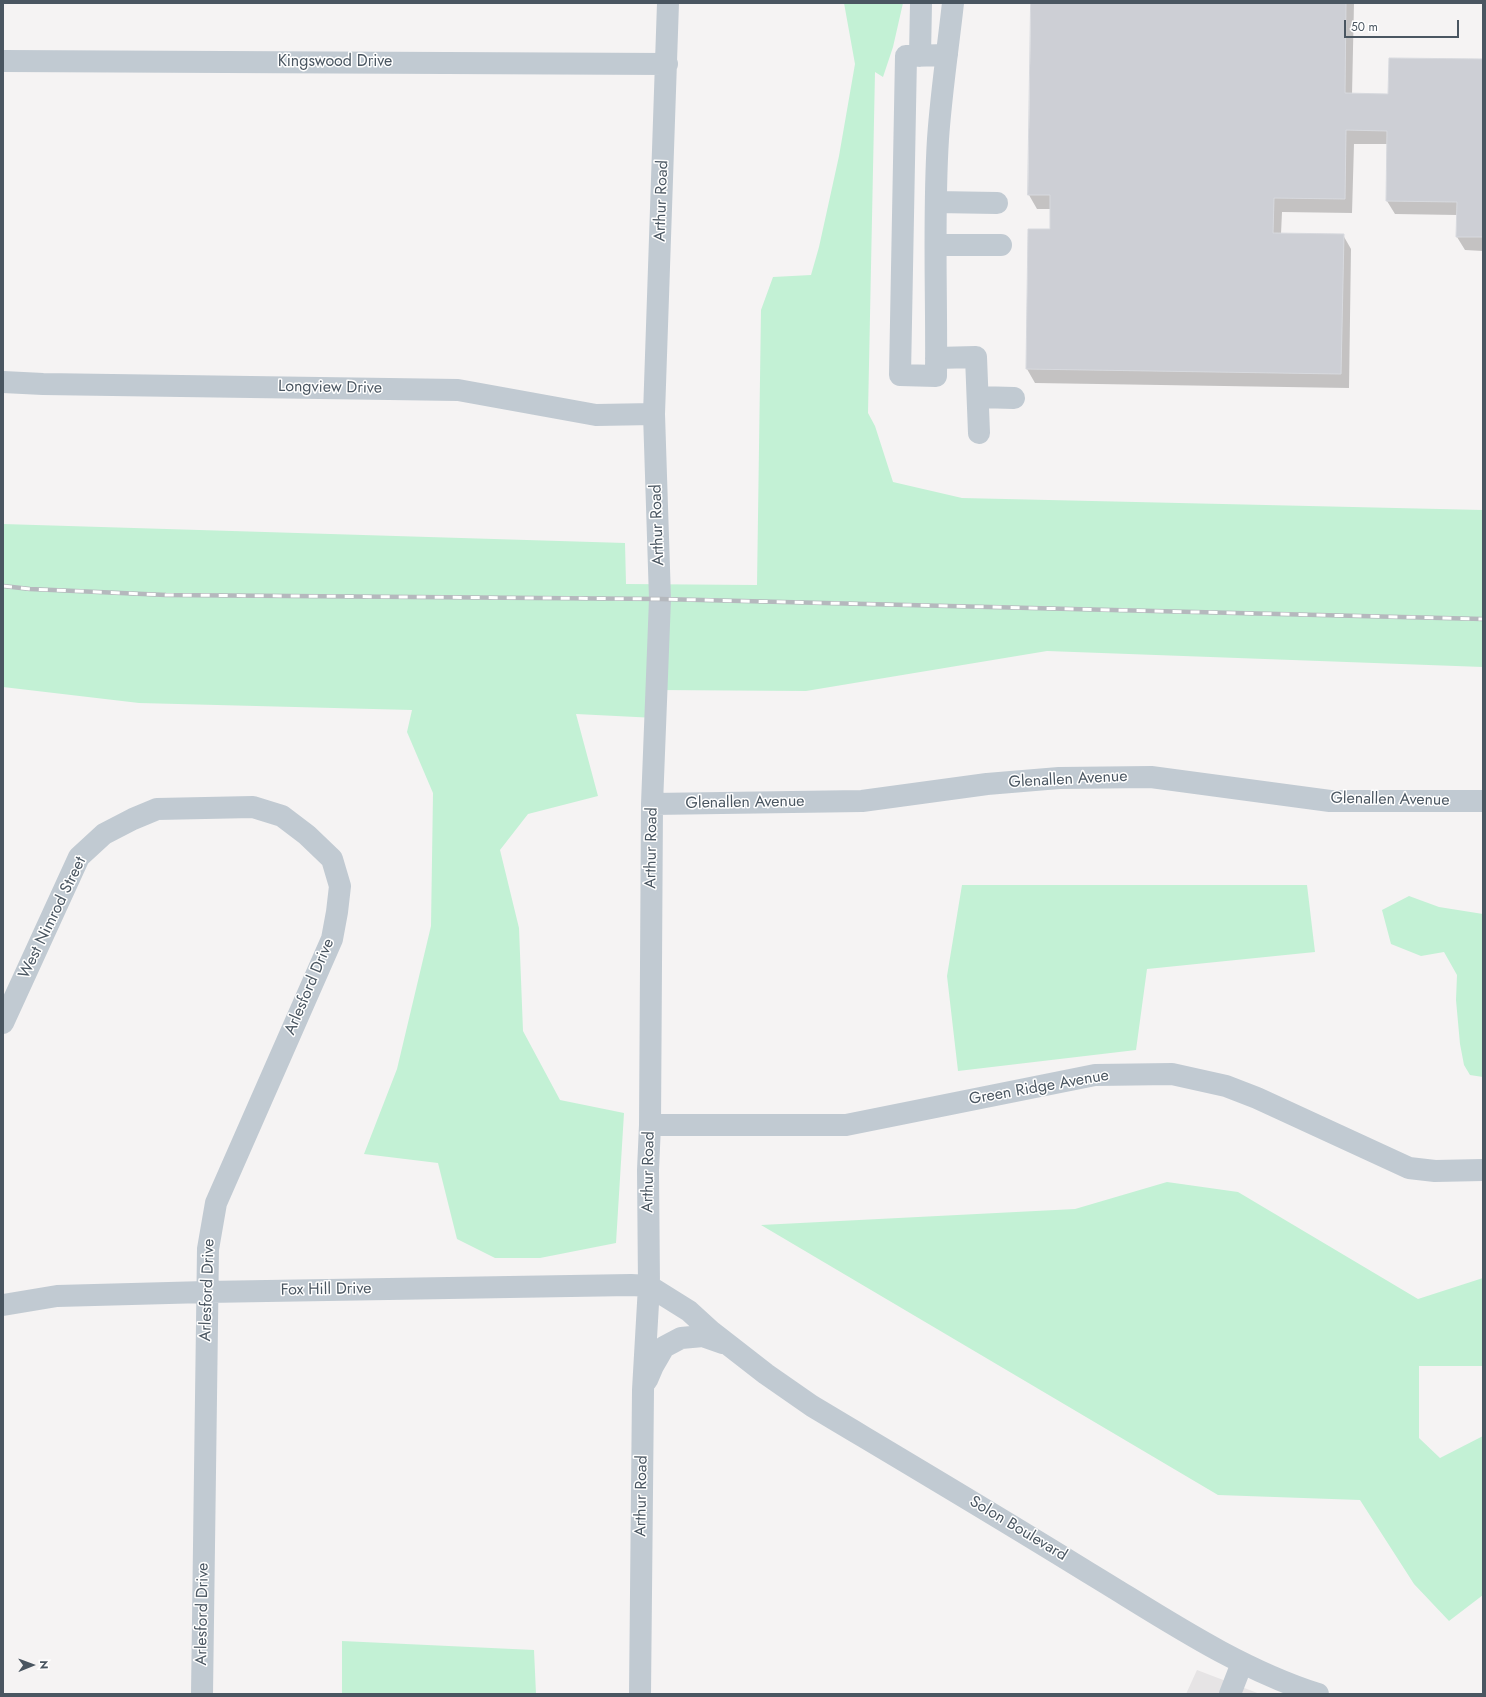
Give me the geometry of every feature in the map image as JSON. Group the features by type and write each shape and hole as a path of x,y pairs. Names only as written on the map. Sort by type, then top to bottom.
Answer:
{"street":[{"name":"Arthur Road","path":"640,1694 643,1390 649,1286 648,1170 650,1125 652,804 660,599 654,414 668,3"},
{"path":"920,56 921,3"},
{"path":"947,55 906,56 900,375 936,376 936,202 938,138 953,3"},
{"name":"Kingswood Drive","path":"3,61 667,64"},
{"path":"936,202 997,203"},
{"path":"936,245 1001,245"},
{"path":"901,275 936,275"},
{"path":"936,358 976,357 979,433"},
{"name":"Longview Drive","path":"3,382 43,384 458,390 596,415 654,414"},
{"path":"978,397 1014,398"},
{"name":"Glenallen Avenue","path":"652,804 862,801 1001,783 1059,778 1151,777 1330,800 1483,801"},
{"name":"West Nimrod Street","path":"3,1023 79,857 104,834 157,809 253,807 282,816 307,835 332,859 340,886 337,912"},
{"name":"Arlesford Drive","path":"202,1694 206,1292 208,1249 216,1203 332,939 337,912"},
{"name":"Green Ridge Avenue","path":"650,1125 846,1125 1095,1075 1172,1074 1233,1088 1409,1168 1435,1171 1483,1170"},
{"name":"Fox Hill Drive","path":"3,1304 57,1296 608,1285 649,1286"},
{"name":"Solon Boulevard","path":"649,1286 689,1311 728,1345 812,1406 1174,1624 1242,1663 1318,1694"},
{"name":"Solon Boulevard","path":"643,1390 652,1366 664,1347 681,1338 703,1336 728,1345"},
{"path":"1230,1694 1242,1663"}],"shaded area":[{"path":"1197,1670 1260,1694 1186,1694"}],"green space":[{"path":"844,3 903,3 893,47 883,77 875,72 868,413 875,426 893,482 962,498 1483,510 1483,667 1047,651 806,691 657,690 656,718 576,714 598,796 528,814 500,850 519,928 523,1031 560,1100 624,1113 616,1243 540,1258 495,1258 457,1239 438,1163 364,1154 397,1069 431,926 433,793 407,732 412,710 139,703 3,687 3,524 625,543 626,584 757,585 761,310 773,277 811,275 819,247 839,156 855,64"},
{"path":"962,885 1307,885 1315,952 1147,969 1136,1050 958,1071 947,976"},
{"path":"1409,896 1439,907 1483,914 1483,1077 1470,1075 1464,1065 1460,1044 1456,1000 1457,975 1444,952 1421,956 1391,944 1382,910"},
{"path":"1167,1182 1238,1192 1418,1299 1483,1278 1483,1366 1419,1366 1419,1438 1440,1458 1483,1436 1483,1595 1449,1621 1414,1584 1360,1500 1218,1495 761,1225 1075,1209"},
{"path":"342,1641 534,1650 536,1694 342,1694"}],"building":[{"path":"1031,3 1346,3 1345,93 1388,94 1389,58 1483,59 1483,237 1456,237 1457,202 1386,201 1387,131 1346,130 1345,199 1274,198 1273,233 1344,234 1341,374 1026,369 1028,229 1050,229 1050,195 1028,195"}],"railway":[{"path":"3,586 30,589 166,595 660,599 1483,619"}]}
